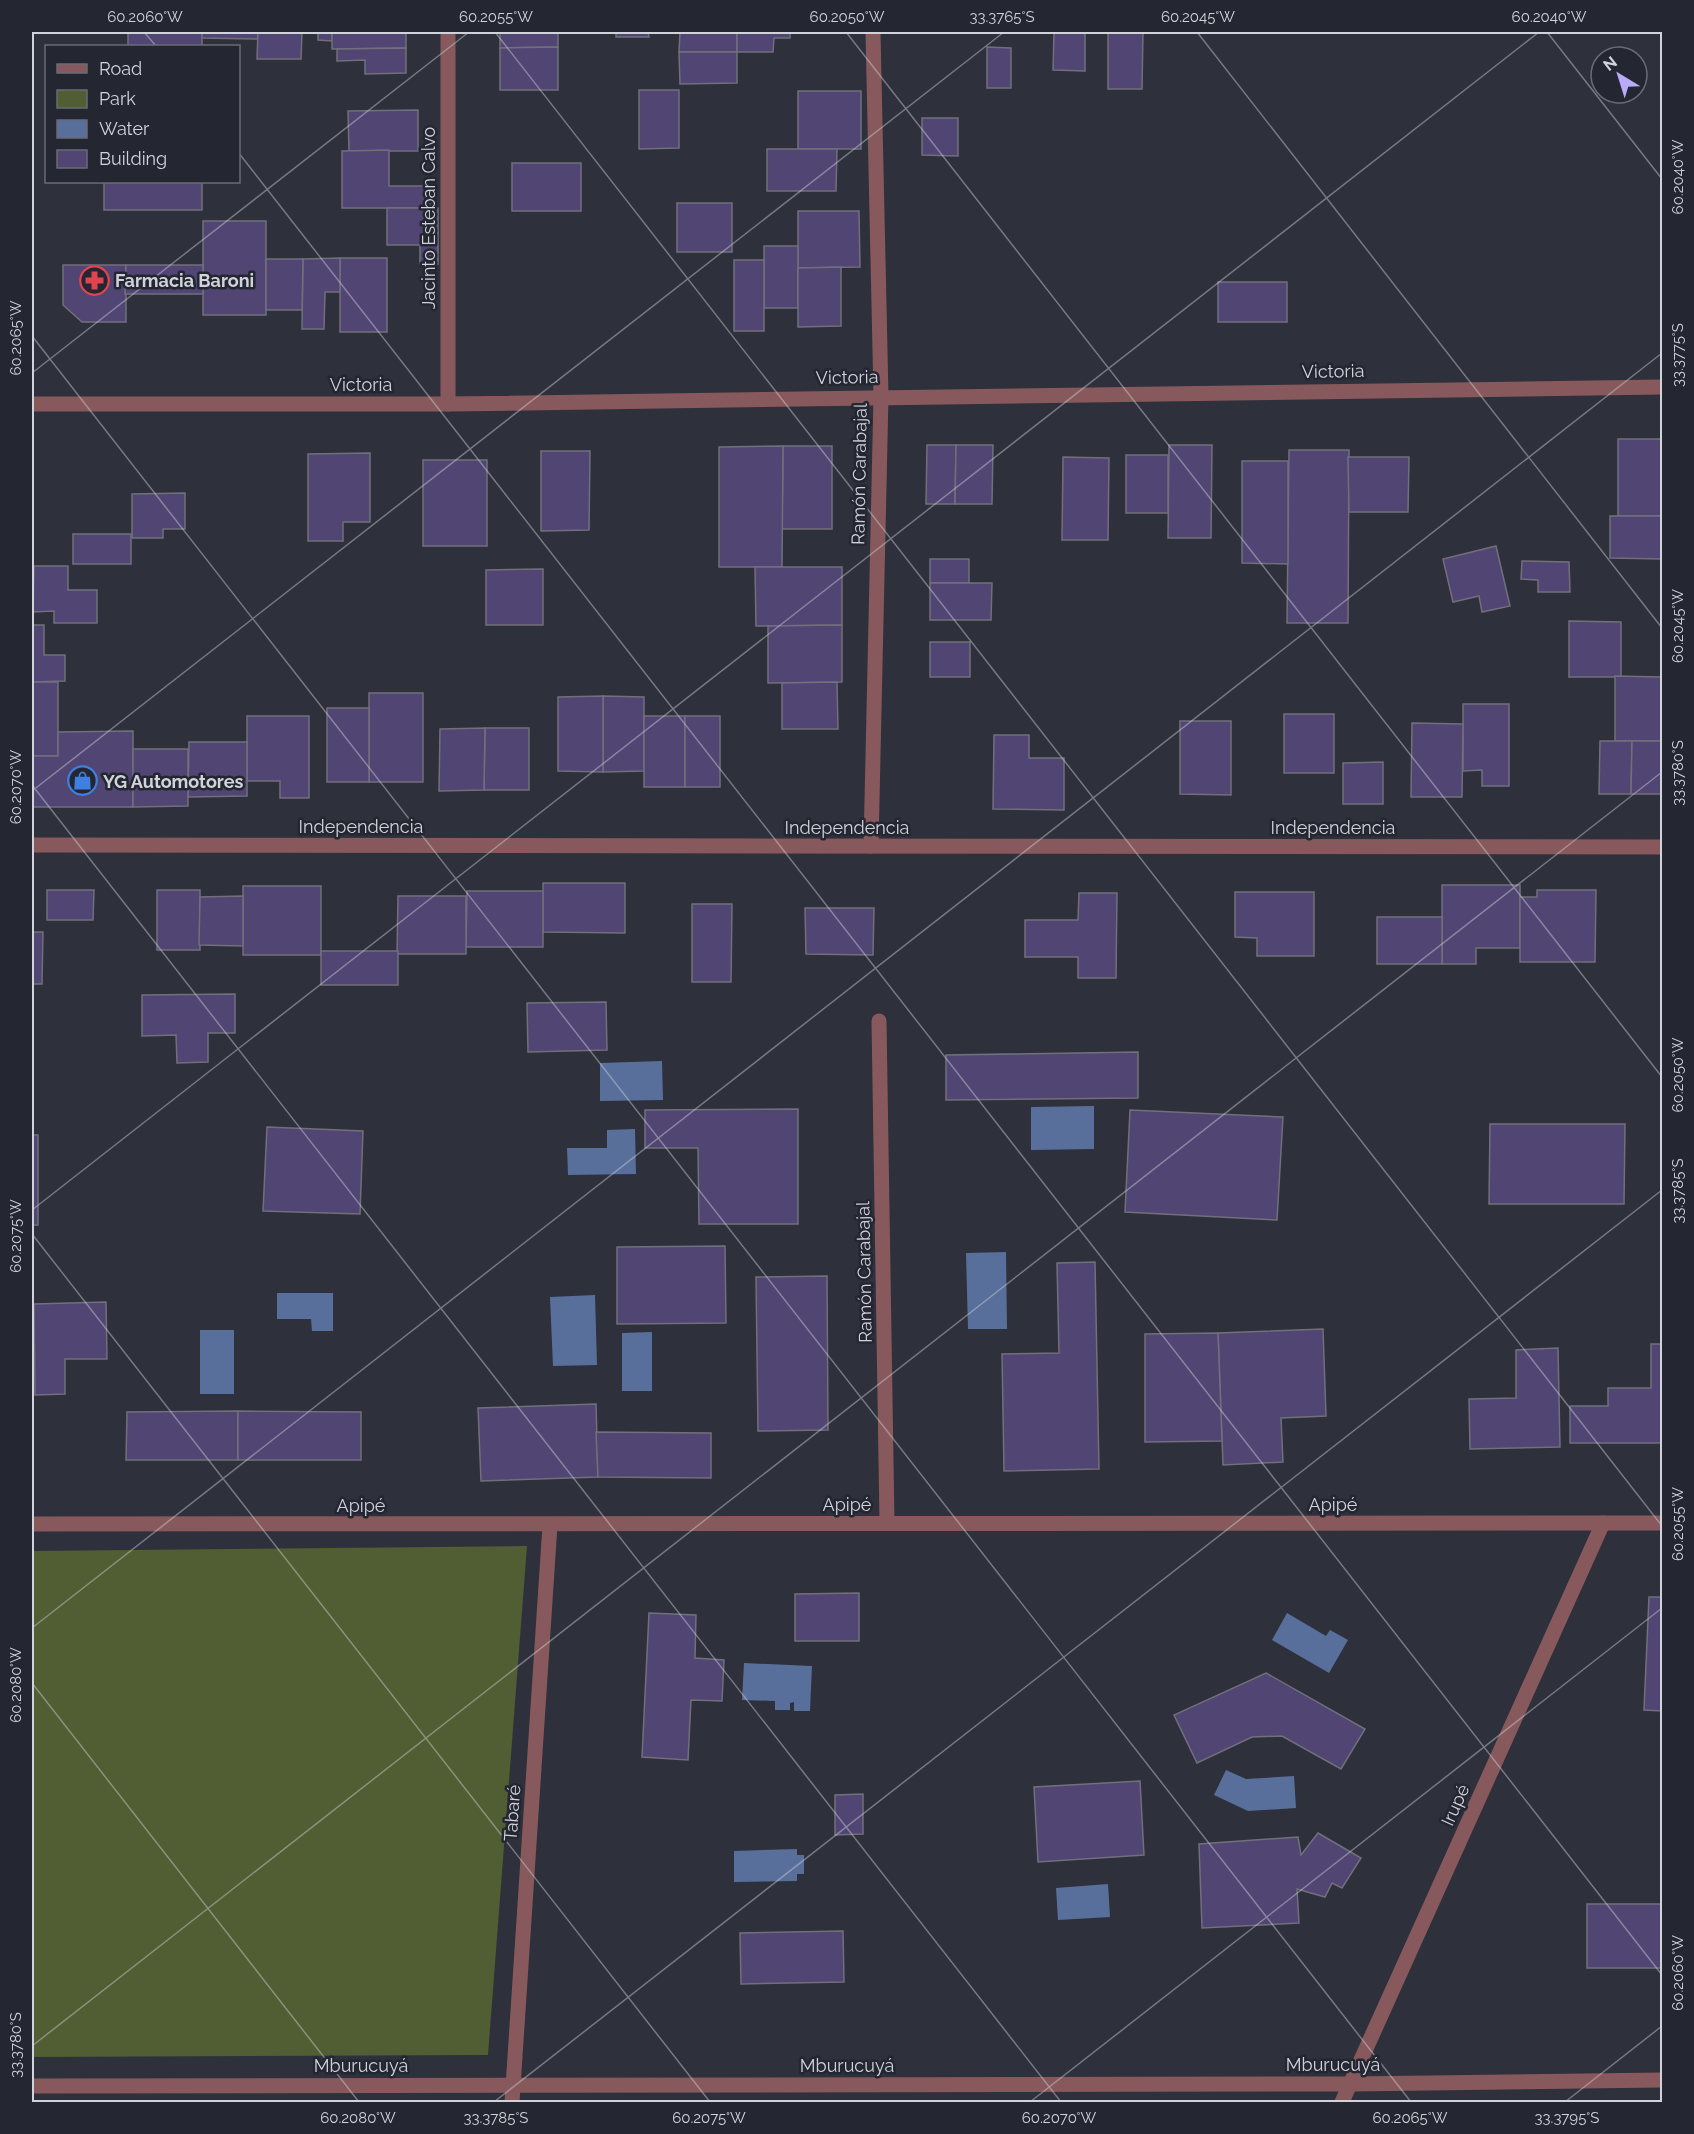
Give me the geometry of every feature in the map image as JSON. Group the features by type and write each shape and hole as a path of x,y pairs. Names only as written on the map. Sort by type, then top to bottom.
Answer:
{"street":[{"name":"Jacinto Esteban Calvo","path":"448,32 448,404"},
{"name":"Ramón Carabajal","path":"871,846 880,396 873,32"},
{"name":"Victoria","path":"32,404 448,404 880,396 1662,387"},
{"name":"Independencia","path":"32,844 1662,847"},
{"name":"Ramón Carabajal","path":"879,1021 887,1523"},
{"name":"Irupé","path":"1342,2103 1603,1523"},
{"name":"Apipé","path":"32,1524 1662,1523"},
{"name":"Tabaré","path":"512,2103 550,1525"},
{"name":"Mburucuyá","path":"32,2086 1351,2084 1662,2080"}],"green space":[{"path":"527,1546 488,2055 32,2057 32,1551"}],"water":[{"path":"662,1061 663,1100 600,1101 600,1063"},
{"path":"1094,1106 1094,1149 1031,1150 1031,1107"},
{"path":"635,1129 636,1174 568,1175 567,1148 607,1148 607,1130"},
{"path":"1006,1252 1007,1329 968,1329 966,1253"},
{"path":"277,1293 333,1293 333,1331 312,1331 311,1319 277,1319"},
{"path":"595,1295 597,1365 553,1366 550,1297"},
{"path":"200,1330 234,1330 234,1394 200,1394"},
{"path":"652,1332 652,1391 622,1391 622,1333"},
{"path":"1287,1613 1326,1636 1330,1630 1348,1640 1329,1673 1272,1640"},
{"path":"744,1663 812,1666 810,1711 794,1711 794,1702 790,1703 790,1710 775,1710 775,1701 742,1700"},
{"path":"1226,1770 1246,1779 1294,1776 1296,1808 1248,1811 1214,1795"},
{"path":"797,1849 797,1855 804,1855 804,1874 797,1874 797,1881 734,1882 734,1851"},
{"path":"1108,1884 1110,1917 1058,1920 1056,1888"}],"building":[{"path":"128,32 202,32 202,45 128,45"},
{"path":"202,32 258,32 258,39 202,38"},
{"path":"258,32 302,32 301,59 257,59"},
{"path":"318,32 332,32 332,41 318,40"},
{"path":"332,32 406,32 406,48 332,49"},
{"path":"500,32 558,32 558,47 500,48"},
{"path":"616,32 648,32 649,37 616,37"},
{"path":"680,32 737,32 737,52 679,52"},
{"path":"737,32 790,32 790,38 774,38 773,52 737,52"},
{"path":"1054,32 1085,32 1085,71 1053,70"},
{"path":"1108,32 1143,32 1142,89 1108,89"},
{"path":"558,47 558,90 500,90 500,48"},
{"path":"987,47 1011,48 1011,88 987,88"},
{"path":"406,48 406,73 365,74 365,60 337,61 337,49"},
{"path":"679,52 737,52 737,83 680,84"},
{"path":"639,90 679,90 679,148 639,149"},
{"path":"798,91 861,91 861,149 798,149"},
{"path":"418,110 418,151 349,151 348,111"},
{"path":"922,118 958,118 958,156 922,155"},
{"path":"767,149 837,149 836,191 767,191"},
{"path":"389,150 389,186 432,186 433,208 342,208 342,151"},
{"path":"512,163 581,163 581,211 512,211"},
{"path":"104,183 202,183 202,210 104,210"},
{"path":"677,203 732,203 732,252 677,252"},
{"path":"387,208 438,208 438,264 420,264 420,245 387,245"},
{"path":"798,211 859,211 860,267 798,268"},
{"path":"203,221 266,221 266,315 203,315"},
{"path":"764,246 798,246 798,308 764,308"},
{"path":"340,258 387,258 387,332 340,332"},
{"path":"340,258 340,292 325,292 324,329 302,329 303,259"},
{"path":"266,259 303,259 302,310 266,310"},
{"path":"734,260 764,260 764,331 734,331"},
{"name":"Farmacia Baroni","path":"63,265 126,265 126,322 82,322 63,305"},
{"path":"126,265 203,265 203,294 125,294"},
{"path":"841,267 841,326 798,327 798,268"},
{"path":"1218,282 1287,282 1287,322 1218,322"},
{"path":"1618,439 1662,439 1662,516 1618,516"},
{"path":"927,445 956,445 955,504 926,504"},
{"path":"956,445 993,445 992,504 955,504"},
{"path":"1169,445 1212,445 1211,538 1168,538"},
{"path":"783,446 832,446 832,529 782,529"},
{"path":"783,446 782,567 719,567 719,447"},
{"path":"1289,450 1349,450 1348,623 1287,623"},
{"path":"541,451 590,451 589,530 541,531"},
{"path":"370,453 370,522 343,522 343,541 308,541 308,454"},
{"path":"1126,455 1168,455 1168,513 1126,513"},
{"path":"1063,457 1109,458 1108,540 1062,540"},
{"path":"1348,457 1409,457 1408,512 1349,512"},
{"path":"423,460 487,460 487,546 423,546"},
{"path":"1242,461 1288,461 1288,564 1242,563"},
{"path":"185,493 185,529 163,529 163,538 132,538 132,494"},
{"path":"1610,516 1662,516 1662,559 1610,558"},
{"path":"73,534 131,534 131,564 73,564"},
{"path":"1496,546 1510,606 1482,612 1479,596 1453,602 1443,559"},
{"path":"930,559 969,559 969,583 930,583"},
{"path":"1522,561 1569,562 1570,592 1538,592 1538,580 1521,579"},
{"path":"34,566 68,566 68,590 97,590 97,623 54,623 54,611 33,612"},
{"path":"755,567 842,567 842,625 756,626"},
{"path":"543,569 543,625 486,625 486,570"},
{"path":"930,583 992,583 991,620 930,620"},
{"path":"1569,621 1621,622 1621,677 1569,677"},
{"path":"32,625 44,625 44,655 65,655 65,681 32,682"},
{"path":"842,625 842,682 768,683 768,626"},
{"path":"930,642 970,642 970,677 930,677"},
{"path":"1615,676 1662,677 1662,741 1615,741"},
{"path":"32,682 58,682 58,756 32,756"},
{"path":"837,682 838,729 782,729 782,683"},
{"path":"369,693 423,693 423,782 369,782"},
{"path":"603,696 644,697 644,771 603,772"},
{"path":"603,696 603,772 558,771 558,697"},
{"path":"1463,704 1509,704 1509,786 1482,786 1482,770 1463,771"},
{"path":"327,708 369,708 369,782 327,782"},
{"path":"1284,714 1334,714 1334,773 1284,773"},
{"path":"247,716 309,716 309,798 280,798 280,781 247,781"},
{"path":"644,716 685,716 685,787 644,787"},
{"path":"685,716 720,716 720,787 685,787"},
{"path":"1180,721 1231,721 1231,795 1180,794"},
{"path":"1412,723 1463,724 1462,797 1411,797"},
{"path":"485,728 529,728 529,790 484,790"},
{"path":"485,728 484,790 439,791 440,729"},
{"name":"YG Automotores","path":"133,731 133,807 32,807 32,756 58,756 58,732"},
{"path":"994,735 1029,735 1029,758 1064,758 1064,810 993,809"},
{"path":"1600,741 1632,741 1631,794 1599,794"},
{"path":"1632,741 1662,741 1662,794 1631,794"},
{"path":"189,742 247,742 247,796 188,797"},
{"path":"133,749 188,749 188,806 133,807"},
{"path":"1383,762 1383,804 1343,804 1343,763"},
{"path":"543,883 625,883 625,933 543,932"},
{"path":"1442,885 1520,885 1520,948 1476,948 1476,964 1442,964"},
{"path":"243,886 321,886 321,955 243,955"},
{"path":"47,890 94,890 93,920 47,920"},
{"path":"157,890 200,890 200,950 157,950"},
{"path":"1537,890 1596,890 1595,962 1520,962 1520,897 1537,897"},
{"path":"467,891 543,891 543,947 466,947"},
{"path":"1235,892 1314,892 1314,956 1257,956 1257,938 1235,937"},
{"path":"1079,893 1117,893 1116,978 1078,978 1078,957 1025,957 1025,920 1078,920"},
{"path":"243,896 243,946 199,945 200,897"},
{"path":"398,896 466,896 466,954 397,954"},
{"path":"692,904 732,904 731,982 692,982"},
{"path":"805,908 874,908 873,955 806,954"},
{"path":"1377,917 1442,917 1442,964 1377,964"},
{"path":"32,932 43,932 42,984 32,984"},
{"path":"321,951 398,951 398,985 321,985"},
{"path":"235,994 235,1033 208,1033 208,1062 177,1063 176,1035 142,1036 142,995"},
{"path":"606,1002 607,1050 528,1052 527,1003"},
{"path":"1138,1052 1138,1098 946,1100 946,1055"},
{"path":"798,1109 798,1224 699,1224 698,1148 645,1148 645,1110"},
{"path":"1130,1110 1283,1117 1277,1220 1125,1212"},
{"path":"1490,1124 1625,1124 1624,1204 1489,1204"},
{"path":"267,1127 363,1131 360,1214 263,1211"},
{"path":"32,1135 38,1135 38,1225 32,1225"},
{"path":"725,1246 726,1323 617,1324 617,1247"},
{"path":"1095,1262 1099,1469 1004,1471 1002,1354 1059,1353 1057,1263"},
{"path":"827,1276 828,1430 758,1431 756,1277"},
{"path":"106,1302 107,1359 65,1359 65,1394 35,1395 34,1304"},
{"path":"1323,1329 1326,1416 1281,1418 1283,1462 1223,1465 1218,1333"},
{"path":"1218,1333 1222,1441 1145,1442 1145,1334"},
{"path":"1651,1344 1662,1344 1662,1443 1570,1443 1570,1406 1608,1406 1608,1388 1651,1388"},
{"path":"1558,1348 1560,1447 1470,1449 1469,1399 1516,1398 1516,1350"},
{"path":"596,1404 598,1477 481,1481 478,1408"},
{"path":"238,1411 238,1460 126,1460 127,1412"},
{"path":"238,1411 361,1412 361,1460 238,1460"},
{"path":"596,1432 711,1433 711,1478 598,1477"},
{"path":"859,1593 859,1641 795,1641 795,1594"},
{"path":"1649,1597 1662,1597 1662,1711 1644,1710"},
{"path":"649,1613 696,1615 695,1658 724,1660 722,1701 691,1700 688,1760 642,1757"},
{"path":"1266,1673 1365,1729 1341,1769 1282,1736 1252,1737 1197,1763 1174,1715"},
{"path":"1140,1781 1144,1855 1038,1862 1034,1787"},
{"path":"863,1794 863,1834 835,1835 835,1795"},
{"path":"1318,1833 1361,1858 1342,1888 1332,1883 1325,1897 1297,1889 1299,1923 1202,1928 1199,1844 1298,1837 1301,1855"},
{"path":"1587,1904 1662,1904 1662,1968 1587,1968"},
{"path":"843,1931 844,1982 741,1984 740,1933"}],"place":[{"name":"Farmacia Baroni","path":"94,280"},
{"name":"YG Automotores","path":"82,781"}]}
